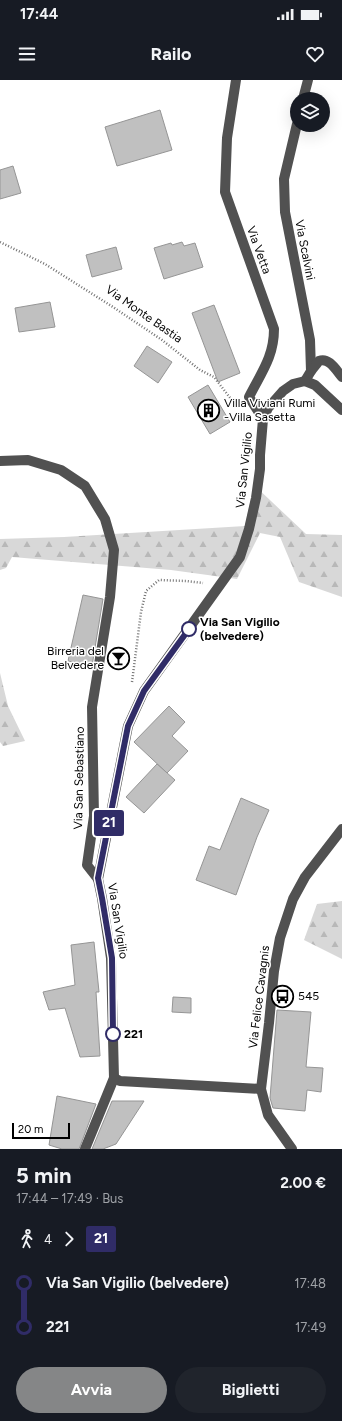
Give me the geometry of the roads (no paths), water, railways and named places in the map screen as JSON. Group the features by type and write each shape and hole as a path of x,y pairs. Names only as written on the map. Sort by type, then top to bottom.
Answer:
{"street":[{"name":"Via Vetta","path":"236,80 226,138 225,192 274,329 274,343 271,355 249,397 263,419"},
{"path":"305,92 308,80"},
{"name":"Via Scalvini","path":"295,132 284,179 284,212 310,340 311,371 306,381"},
{"path":"311,371 319,361 326,360 342,377"},
{"path":"263,419 268,408 283,391 293,384 306,381 315,384 342,410"},
{"name":"Via San Vigilio","path":"85,1149 114,1078 112,958 98,878 128,726 144,691 240,557 249,529 256,498 260,469 263,419"},
{"name":"Via San Sebastiano","path":"0,461 28,460 61,470 85,486 105,519 114,550 110,597 92,706 94,816 87,865 98,878"},
{"name":"Via Felice Cavagnis","path":"292,1149 268,1115 261,1089 274,971 280,938 293,899 305,877 342,829"},
{"path":"114,1078 120,1081 261,1089"}],"place":[{"name":"Villa Viviani Rumi -Villa Sasetta","path":"209,410"},
{"name":"Via San Vigilio (belvedere)","path":"189,629"},
{"name":"Birreria del Belvedere","path":"119,658"},
{"name":"545","path":"282,996"},
{"name":"221","path":"113,1034"}]}
